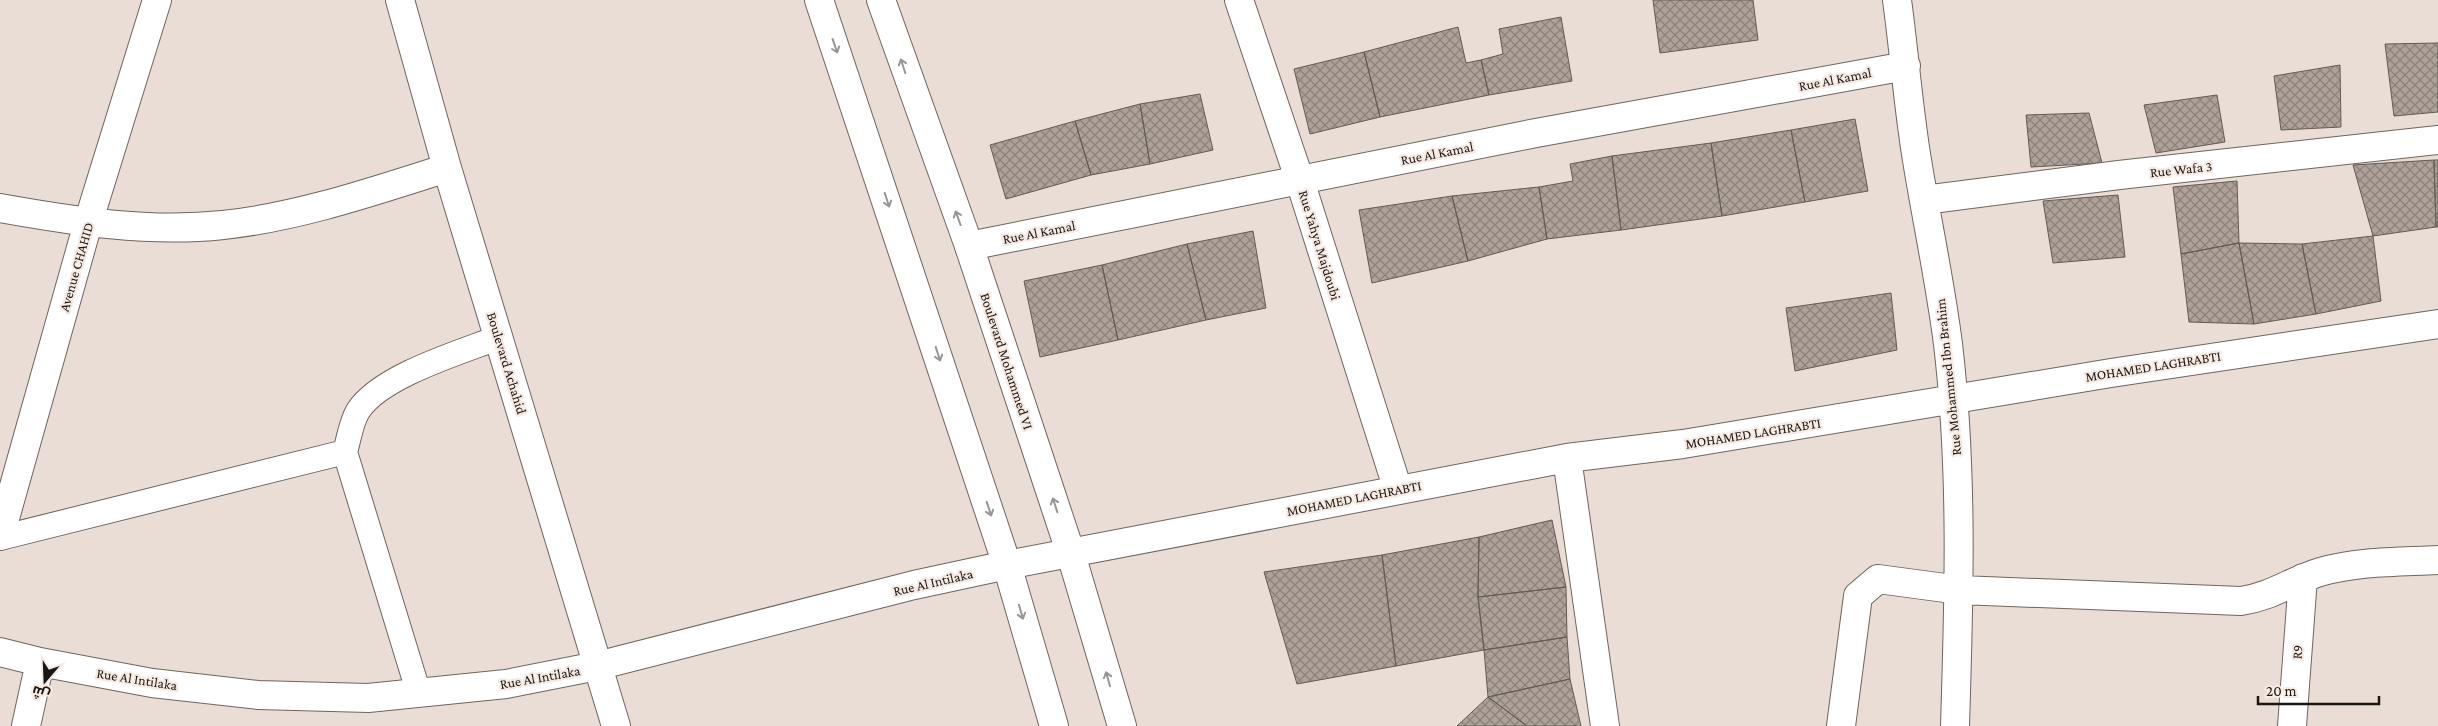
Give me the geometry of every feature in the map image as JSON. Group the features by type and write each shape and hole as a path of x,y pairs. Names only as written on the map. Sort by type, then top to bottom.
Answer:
{"street":[{"name":"Avenue CHAHID","path":"0,537 88,223 157,0"},
{"name":"Boulevard Achahid","path":"400,0 447,168 500,337 616,726"},
{"path":"819,0 1007,565 1054,726"},
{"name":"Boulevard Mohammed VI","path":"881,0 968,246 1070,551 1122,726"},
{"name":"Rue Yahya Majdoubi","path":"1239,0 1300,181 1398,490"},
{"name":"Rue Mohammed Ibn Brahim","path":"1897,0 1924,200 1948,345 1957,467 1960,590 1955,726"},
{"name":"Rue Al Kamal","path":"968,246 1536,133 1906,66"},
{"name":"Rue Wafa 3","path":"1924,200 2119,175 2438,140"},
{"path":"0,208 88,223 177,227 223,225 351,198 447,168"},
{"name":"MOHAMED LAGHRABTI","path":"1070,551 1567,458 1683,444 1952,398 2438,324"},
{"path":"1567,458 1605,726"},
{"name":"Rue Al Intilaka","path":"0,652 40,662 152,683 258,695 368,698 419,694 506,684 597,666 914,585 1070,551"},
{"path":"1841,726 1858,596 1878,579 1960,590 2241,601 2272,594 2303,578 2346,566 2438,560"},
{"name":"R9","path":"2292,726 2303,578"},
{"path":"26,726 40,662"}],"lane":[{"path":"419,694 345,452 357,412 378,390 418,369 500,337"},
{"path":"0,537 345,452"}],"building":[{"path":"1653,0 1753,0 1758,40 1660,53"},
{"path":"1561,17 1572,81 1489,95 1481,60 1503,54 1499,29"},
{"path":"1458,27 1466,63 1481,60 1489,95 1380,117 1364,52"},
{"path":"2438,43 2438,112 2394,116 2385,44"},
{"path":"1364,52 1380,117 1310,134 1294,69"},
{"path":"2340,65 2341,127 2281,130 2274,76"},
{"path":"1200,94 1213,150 1150,164 1140,104"},
{"path":"2217,95 2225,142 2156,153 2144,105"},
{"path":"1140,104 1150,164 1091,175 1075,121"},
{"path":"2089,113 2102,163 2031,167 2026,115"},
{"path":"1855,119 1868,191 1805,202 1791,130"},
{"path":"1075,121 1091,175 1006,199 990,145"},
{"path":"1791,130 1805,202 1722,216 1711,143"},
{"path":"1711,143 1722,216 1621,230 1612,156"},
{"path":"1612,156 1621,230 1547,239 1539,187 1573,181 1570,164"},
{"path":"2434,160 2436,227 2373,236 2353,165"},
{"path":"2434,160 2438,160 2438,227 2436,227"},
{"path":"2237,181 2239,243 2181,254 2173,187"},
{"path":"1539,187 1547,239 1468,261 1452,196"},
{"path":"2118,195 2125,257 2053,263 2043,201"},
{"path":"1452,196 1468,261 1372,283 1359,210"},
{"path":"1253,231 1266,308 1206,320 1187,244"},
{"path":"2373,236 2381,301 2316,314 2302,244"},
{"path":"2239,243 2302,244 2316,314 2254,324"},
{"path":"2239,243 2254,324 2189,322 2181,254"},
{"path":"1187,244 1206,320 1118,340 1102,265"},
{"path":"1102,265 1118,340 1040,357 1024,281"},
{"path":"1891,293 1897,350 1795,371 1786,308"},
{"path":"1552,520 1566,587 1478,597 1479,537"},
{"path":"1479,537 1478,597 1484,650 1396,666 1382,555"},
{"path":"1382,555 1396,666 1297,684 1264,572"},
{"path":"1566,587 1567,637 1484,650 1478,597"},
{"path":"1567,637 1570,679 1488,697 1484,650"},
{"path":"1570,679 1581,726 1527,726 1488,697"},
{"path":"1488,697 1527,726 1457,726"}]}
